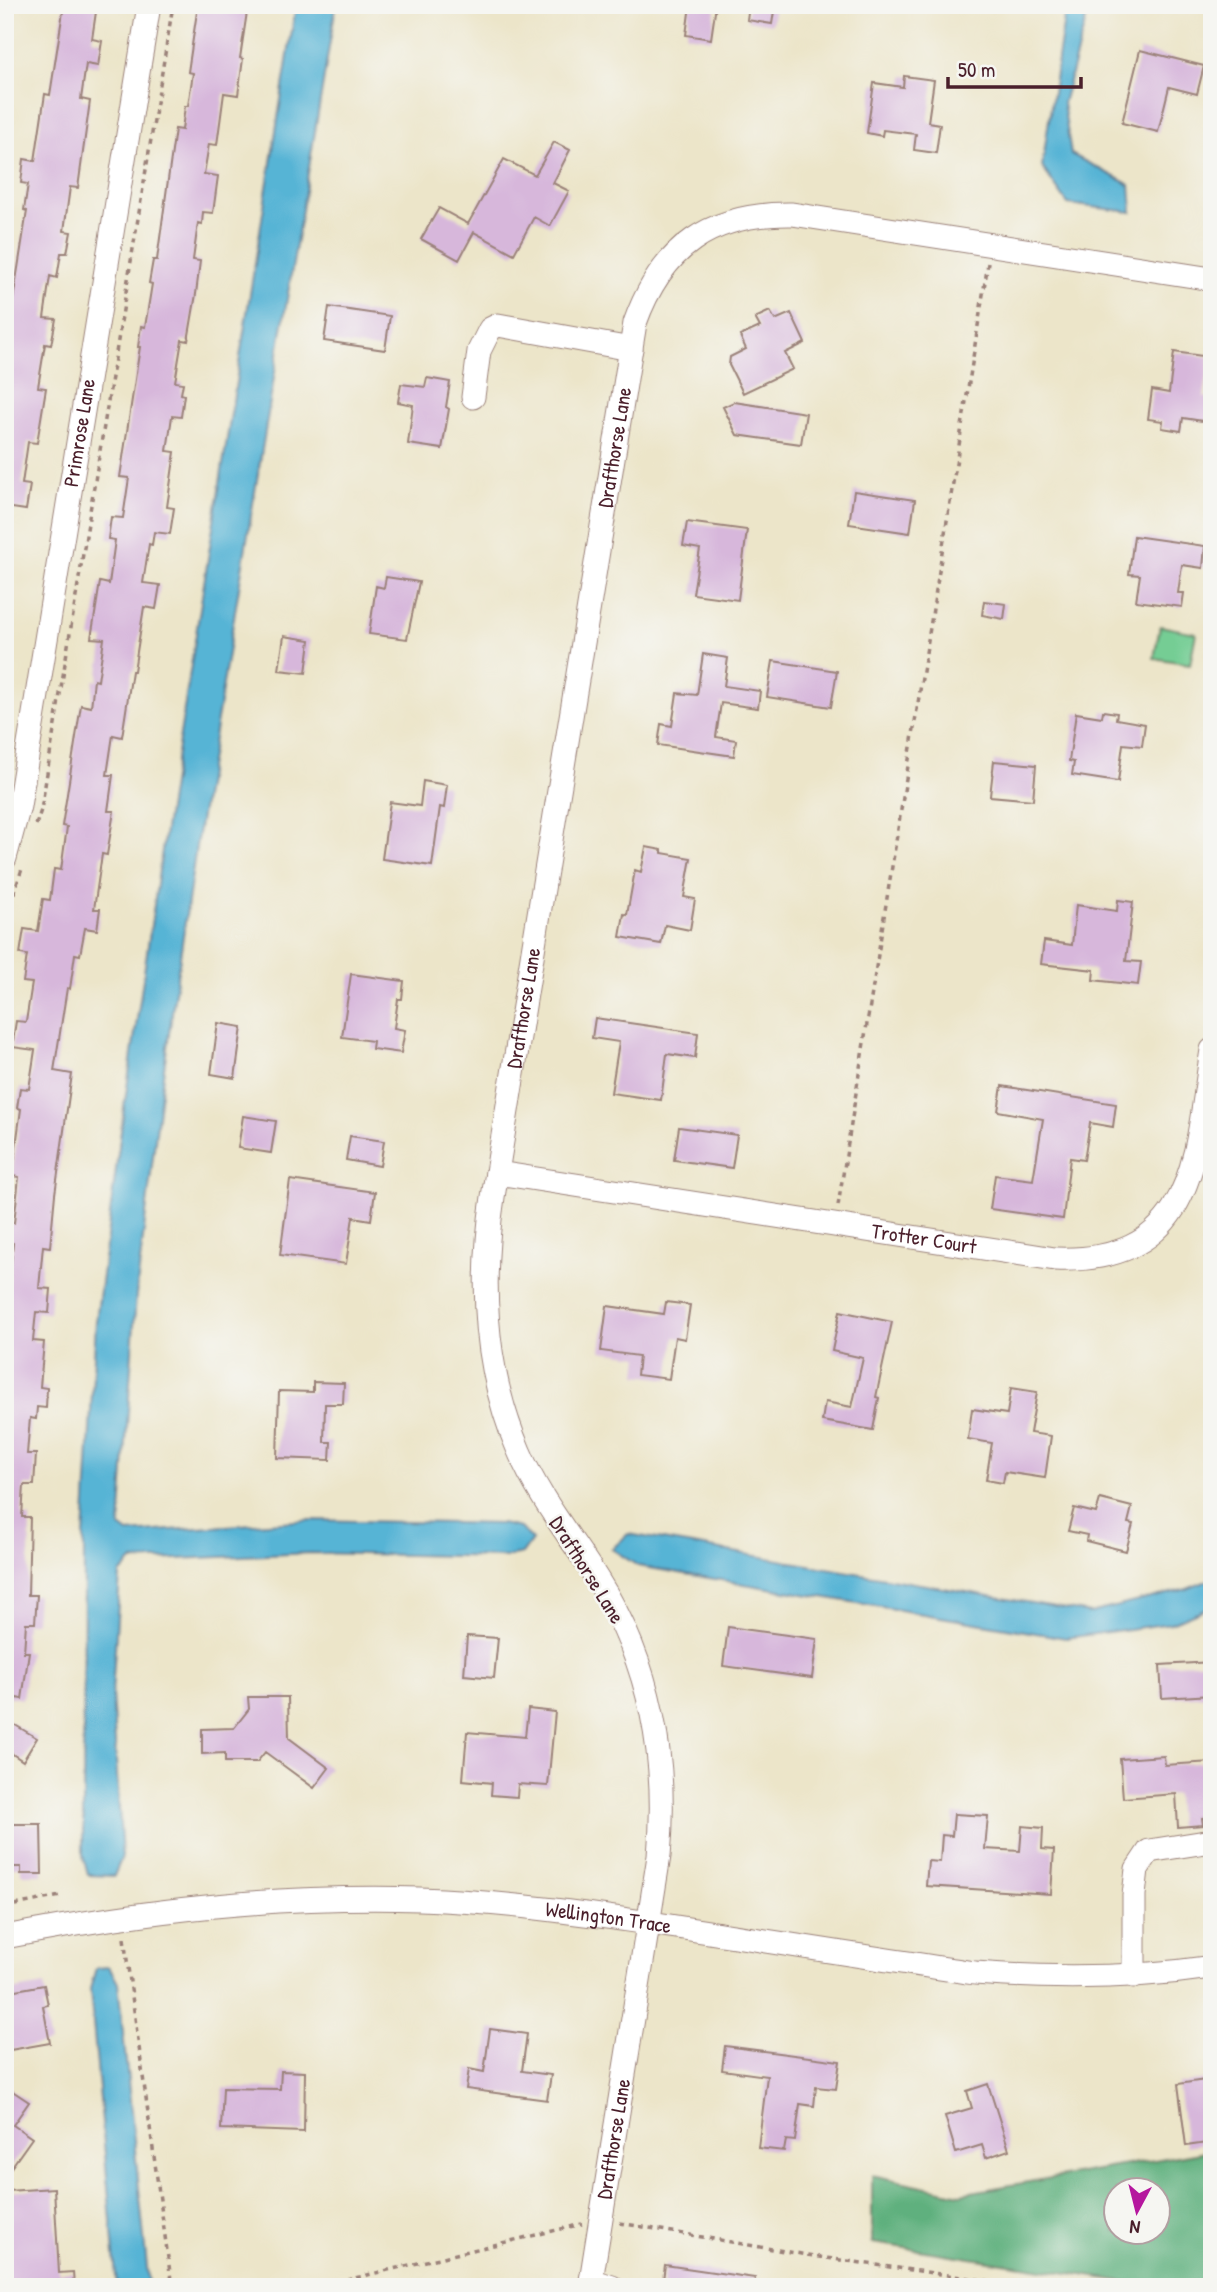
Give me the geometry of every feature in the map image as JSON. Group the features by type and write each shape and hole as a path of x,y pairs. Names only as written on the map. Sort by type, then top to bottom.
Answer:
{"street":[{"name":"Primrose Lane","path":"15,859 14,832 149,5"},
{"name":"Drafthorse Lane","path":"598,2284 600,2220 662,1824 662,1777 656,1731 639,1666 624,1627 601,1585 540,1494 519,1452 496,1383 488,1337 485,1290 488,1227 635,323 643,300 662,269 688,243 731,220 767,214 792,214 1212,279"},
{"path":"473,397 479,351 489,329 498,326 631,349"},
{"name":"Trotter Court","path":"497,1173 1055,1259 1083,1260 1124,1250 1136,1243 1159,1226 1184,1192 1193,1166 1212,1049"},
{"path":"1134,1976 1134,1895 1137,1869 1149,1850 1212,1841"},
{"name":"Wellington Trace","path":"5,1937 156,1911 258,1901 421,1899 503,1904 648,1923 975,1973 1034,1978 1093,1978 1212,1967"}],"path":[{"path":"33,835 41,810 173,5"},
{"path":"834,1225 991,245"},
{"path":"5,912 12,899 15,859"},
{"path":"5,1907 60,1896"},
{"path":"124,1938 172,2287"},
{"path":"317,2287 600,2220 819,2257 1033,2287"}],"green space":[{"path":"1160,626 1196,633 1190,664 1154,658"},
{"path":"1212,2150 1212,2287 1160,2287 872,2243 872,2175 960,2194"}],"water":[{"path":"296,5 336,5 196,846 163,1075 136,1295 120,1527 128,1533 310,1520 501,1524 520,1528 532,1540 522,1554 507,1557 311,1553 132,1561 120,1574 112,1693 122,1857 114,1876 88,1875 83,1856 84,1537 96,1321 168,810"},
{"path":"1066,5 1090,5 1063,103 1071,154 1130,185 1132,212 1068,204 1042,167"},
{"path":"628,1534 1090,1613 1187,1589 1212,1579 1212,1606 1171,1623 1066,1638 638,1566 612,1549"},
{"path":"109,1967 118,1983 149,2287 117,2287 90,1989 96,1968"}],"building":[{"path":"64,5 97,5 92,39 102,41 98,66 86,64 81,99 90,101 78,188 70,187 64,231 71,232 67,253 61,253 57,278 50,276 44,318 56,319 51,345 45,344 38,387 46,388 37,443 28,442 22,484 30,485 26,510 5,507 5,378 12,339 7,338 27,211 24,210 28,184 21,183 24,159 35,161 45,94 50,95"},
{"path":"198,5 238,5 237,11 247,12 240,58 243,59 238,95 224,93 217,145 209,144 204,174 218,176 213,213 203,212 202,224 198,223 193,260 200,261 196,294 188,341 182,340 175,382 183,383 181,394 184,395 181,417 172,416 167,451 175,452 167,507 174,508 170,534 154,532 152,545 149,544 143,583 160,585 156,609 144,607 122,737 113,735 107,775 113,775 108,811 114,811 107,855 102,854 94,909 100,909 97,930 85,928 80,955 75,954 54,1071 72,1074 50,1247 43,1246 39,1288 51,1289 49,1313 36,1312 33,1341 44,1342 40,1387 47,1388 46,1408 37,1407 36,1419 30,1418 27,1454 36,1454 34,1485 24,1485 22,1517 30,1517 28,1595 37,1595 35,1623 26,1623 24,1652 29,1652 22,1699 5,1696 5,1285 9,1285 13,1243 5,1242 5,1222 14,1223 19,1177 12,1176 21,1109 17,1108 20,1088 29,1089 35,1050 12,1047 16,1021 26,1022 32,983 23,982 27,955 20,954 24,929 38,931 43,899 50,900 54,869 61,870 67,827 62,826 81,705 91,707 94,680 98,681 104,639 91,638 100,582 109,584 115,540 108,539 111,517 123,518 129,478 120,477 141,326 145,327 153,260 157,260 175,129 182,130 185,106 188,106 193,73 188,72"},
{"path":"690,5 716,5 711,39 686,35"},
{"path":"749,5 775,5 772,24 747,20"},
{"path":"1140,50 1204,66 1197,94 1169,87 1158,132 1122,123"},
{"path":"904,76 934,80 928,122 940,124 936,153 914,150 916,134 883,130 882,136 867,133 874,83 903,87"},
{"path":"554,142 570,150 553,183 569,191 550,226 534,217 514,254 474,232 459,260 421,239 439,208 468,224 504,159 535,175"},
{"path":"329,307 390,316 385,350 324,341"},
{"path":"770,311 775,320 791,313 805,343 785,353 793,369 743,393 729,365 730,357 746,349 740,336 760,327 755,318"},
{"path":"1174,352 1210,357 1204,397 1212,398 1209,422 1183,418 1181,431 1162,428 1163,421 1148,419 1152,390 1169,393"},
{"path":"427,378 450,382 446,407 449,409 442,449 408,444 413,405 398,402 401,384 425,387"},
{"path":"734,402 806,413 801,444 737,435 723,407"},
{"path":"854,491 915,500 910,533 849,524"},
{"path":"687,522 747,530 738,600 693,594 700,549 683,546"},
{"path":"1134,536 1205,546 1203,568 1182,565 1178,593 1184,593 1182,607 1136,601 1140,575 1129,574"},
{"path":"386,577 419,582 407,639 369,634 376,586 384,588"},
{"path":"984,601 1006,604 1004,619 982,615"},
{"path":"284,636 310,640 306,673 279,670"},
{"path":"703,654 728,658 724,686 760,691 758,708 721,703 716,737 736,740 734,756 658,745 661,724 672,726 677,693 697,695"},
{"path":"773,661 837,671 831,707 767,697"},
{"path":"1103,711 1117,713 1116,719 1145,724 1142,746 1123,744 1118,782 1072,775 1074,762 1069,761 1076,713 1102,717"},
{"path":"994,761 1036,765 1033,800 990,796"},
{"path":"423,781 447,785 444,808 440,807 432,866 382,859 390,802 420,806"},
{"path":"646,847 691,858 684,897 695,899 690,930 665,925 661,944 620,937 635,870 641,872"},
{"path":"1118,900 1133,902 1126,961 1141,962 1138,985 1093,980 1094,970 1041,964 1044,941 1072,945 1076,905 1117,911"},
{"path":"351,974 404,981 402,999 398,999 394,1028 405,1030 401,1053 372,1049 373,1041 342,1037"},
{"path":"595,1018 698,1033 695,1058 667,1054 661,1100 611,1093 619,1042 592,1038"},
{"path":"218,1023 242,1027 235,1078 211,1074"},
{"path":"1002,1086 1116,1104 1113,1127 1090,1123 1084,1160 1070,1158 1063,1219 990,1209 995,1175 1033,1180 1043,1119 998,1111"},
{"path":"243,1116 276,1121 271,1153 238,1148"},
{"path":"679,1127 737,1135 732,1168 674,1160"},
{"path":"350,1136 384,1141 380,1166 346,1160"},
{"path":"290,1180 375,1192 371,1220 353,1217 346,1264 280,1255"},
{"path":"666,1302 690,1305 685,1339 675,1337 669,1379 637,1375 639,1356 601,1351 607,1306 664,1314"},
{"path":"840,1311 892,1322 876,1397 879,1398 873,1430 822,1421 825,1402 852,1407 863,1358 832,1351"},
{"path":"313,1382 344,1383 343,1404 325,1404 324,1442 331,1442 330,1460 277,1458 279,1391 313,1392"},
{"path":"1011,1388 1037,1392 1030,1433 1051,1436 1045,1478 1005,1472 1003,1483 986,1480 992,1443 968,1439 972,1409 1007,1414"},
{"path":"1100,1499 1132,1507 1128,1523 1133,1524 1126,1551 1086,1541 1087,1535 1068,1531 1074,1508 1096,1513"},
{"path":"728,1627 817,1639 812,1678 723,1666"},
{"path":"467,1636 498,1638 494,1678 464,1675"},
{"path":"1212,1662 1212,1695 1162,1698 1160,1665"},
{"path":"248,1697 288,1697 289,1738 329,1768 314,1788 265,1752 257,1762 225,1762 225,1753 202,1754 202,1729 234,1728 249,1709"},
{"path":"528,1709 555,1712 548,1786 518,1784 517,1797 491,1795 492,1783 463,1780 467,1732 525,1737"},
{"path":"5,1719 37,1738 23,1761 5,1749"},
{"path":"1164,1756 1165,1765 1212,1762 1212,1817 1202,1818 1203,1825 1178,1827 1176,1794 1123,1798 1120,1759"},
{"path":"954,1814 988,1816 985,1849 1020,1851 1022,1826 1043,1828 1042,1849 1054,1850 1051,1894 926,1886 928,1861 940,1862 942,1835 952,1836"},
{"path":"5,1824 41,1824 42,1874 21,1874 21,1867 5,1867"},
{"path":"44,1985 48,2005 43,2006 50,2043 10,2050 5,2024 5,1992"},
{"path":"490,2029 527,2034 522,2071 551,2075 547,2100 466,2089 469,2069 484,2072"},
{"path":"725,2046 840,2061 836,2089 816,2087 814,2106 800,2104 795,2141 786,2140 784,2151 758,2148 767,2076 722,2070"},
{"path":"281,2071 305,2072 304,2132 221,2129 223,2088 280,2089"},
{"path":"1212,2079 1212,2128 1205,2129 1207,2143 1186,2146 1178,2084"},
{"path":"988,2084 1009,2150 986,2158 982,2145 956,2153 945,2116 972,2108 967,2091"},
{"path":"5,2086 29,2102 13,2125 32,2138 5,2176"},
{"path":"54,2188 59,2273 73,2272 74,2287 8,2287 5,2218 10,2217 7,2191"},
{"path":"665,2265 755,2278 754,2287 662,2287"}]}
